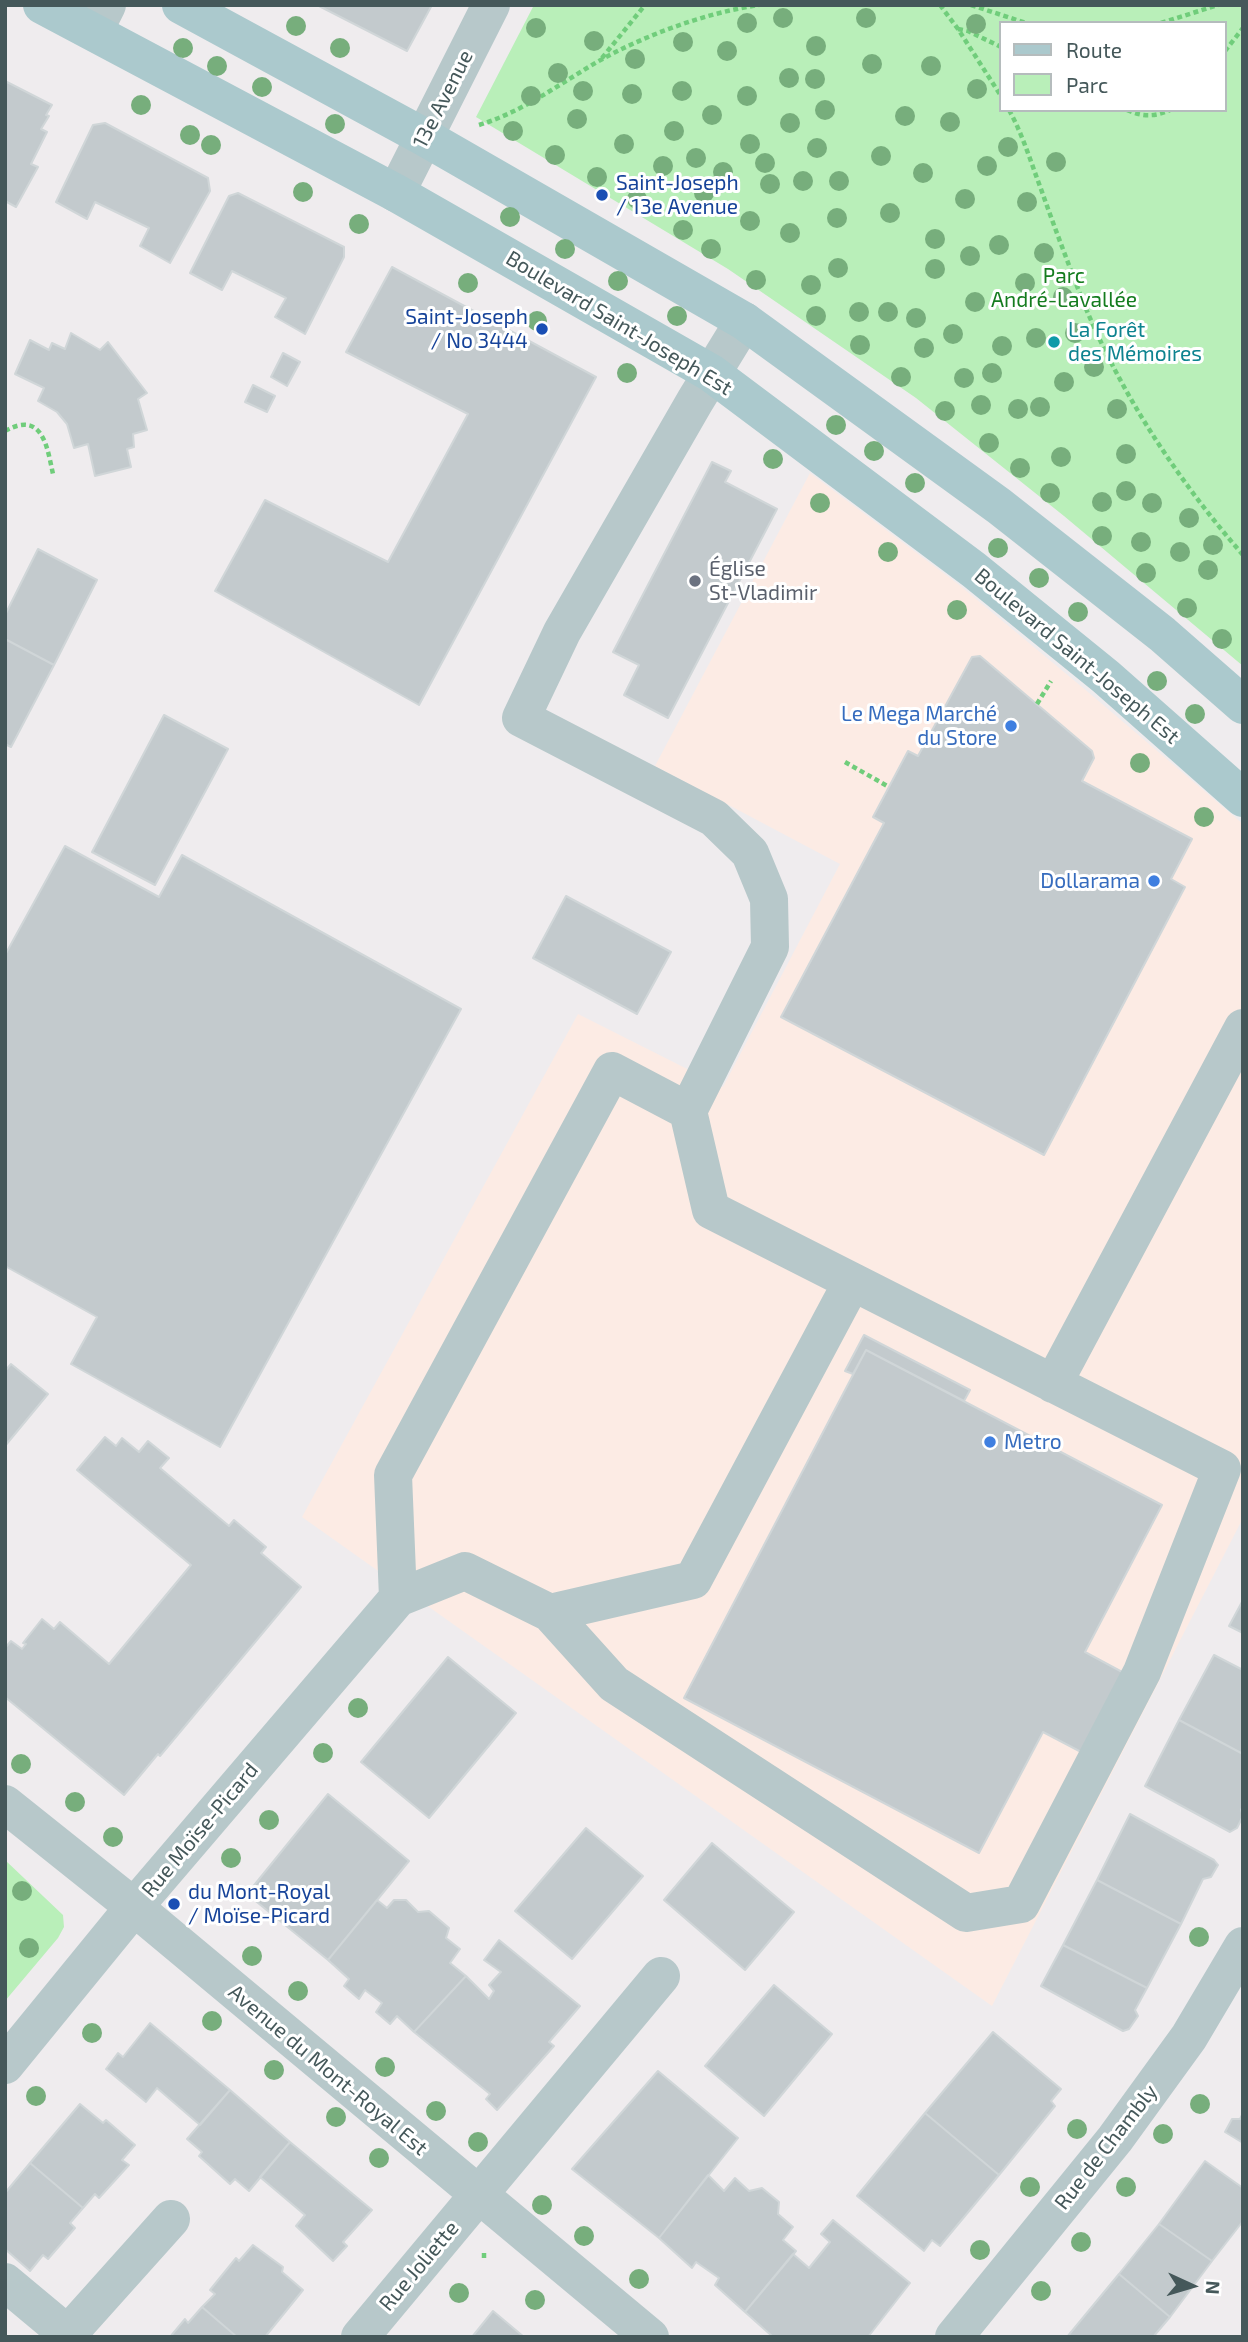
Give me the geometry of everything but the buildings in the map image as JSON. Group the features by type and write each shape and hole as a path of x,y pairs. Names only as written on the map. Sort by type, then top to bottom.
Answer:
{"main road":[{"name":"Boulevard Saint-Joseph Est","path":"42,5 100,18 396,193 711,373 974,570 1106,677 1243,798"},
{"path":"181,5 424,137 744,321 999,506 1162,634 1243,705"}],"street":[{"name":"13e Avenue","path":"396,193 491,5"},
{"path":"688,1111 612,1071 393,1475 398,1598 464,1571 550,1613 614,1684 966,1913 1021,1904 1142,1672 1222,1469 711,1210 688,1111 770,947 769,899 750,853 715,818 521,718 562,632 711,373 744,321"},
{"path":"1053,1384 1243,1028"},
{"path":"550,1613 693,1580 852,1282"},
{"name":"Rue Moïse-Picard","path":"5,2065 134,1907 398,1598"},
{"name":"Avenue du Mont-Royal Est","path":"5,1804 134,1907 650,2337"},
{"name":"Rue de Chambly","path":"954,2337 1115,2139 1189,2037 1243,1946"},
{"name":"Rue Joliette","path":"360,2337 661,1976"},
{"path":"5,2282 69,2335 171,2219"}],"path":[{"path":"600,61 645,5"},
{"path":"479,125 505,117 600,61 670,29 759,5"},
{"path":"940,5 1000,94"},
{"path":"971,5 1020,21"},
{"path":"1166,21 1218,5"},
{"path":"1227,48 1243,28"},
{"path":"958,29 1000,47"},
{"path":"1010,112 1083,301 1118,376 1168,457 1243,555"},
{"path":"1133,112 1145,116 1166,112"},
{"path":"5,431 19,425 32,426 44,436 53,474"},
{"path":"1037,704 1055,675"},
{"path":"845,762 889,787"}],"shaded area":[{"path":"810,473 958,584 1243,824 1243,1518 992,2006 302,1517 578,1014 723,1087 840,864 655,766"}],"green space":[{"name":"Parc André-Lavallée","path":"534,5 1243,5 1243,666 1064,516 916,398 728,269 476,117"},
{"path":"5,1860 63,1915 64,1927 58,1938 5,2001"}],"place":[{"name":"Saint-Joseph / 13e Avenue","path":"602,195"},
{"name":"Saint-Joseph / No 3444","path":"542,329"},
{"name":"La Forêt des Mémoires","path":"1054,342"},
{"name":"Église St-Vladimir","path":"695,581"},
{"name":"Le Mega Marché du Store","path":"1011,726"},
{"name":"Dollarama","path":"1154,881"},
{"name":"Metro","path":"990,1442"},
{"name":"du Mont-Royal / Moïse-Picard","path":"174,1904"}]}
